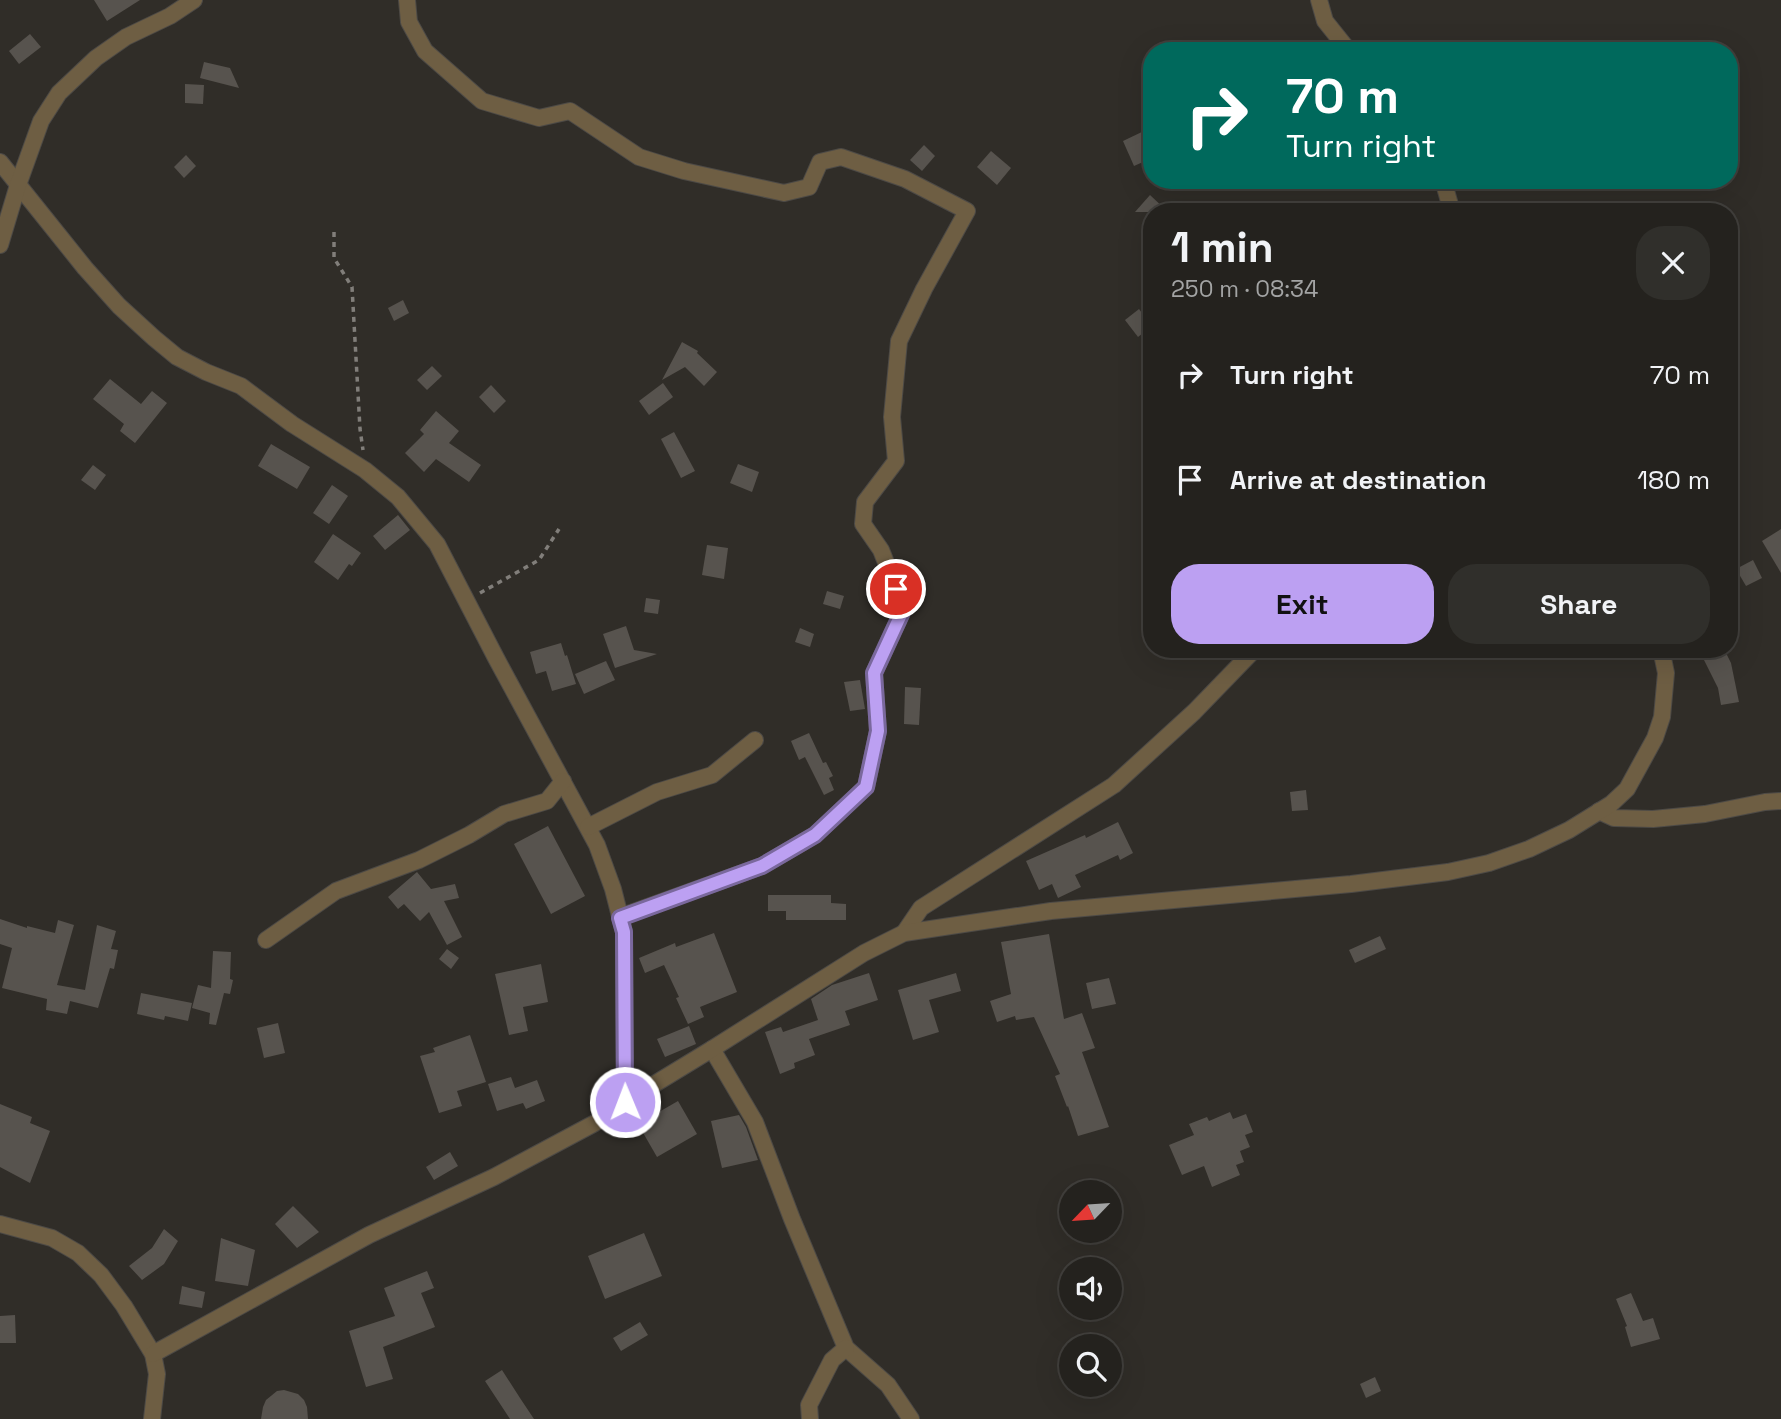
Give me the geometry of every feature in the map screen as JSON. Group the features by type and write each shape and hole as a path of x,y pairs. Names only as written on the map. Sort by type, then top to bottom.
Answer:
{"street":[{"path":"0,245 41,121 60,93 96,58 126,37 170,16 194,0"},
{"path":"408,0 409,22 425,51 482,101 539,118 570,111 639,157 684,171 783,193 809,187 820,162 841,157 905,180 967,211 899,341 892,416 896,460 865,502 863,524 881,550 904,608 874,673 878,731 866,787 815,835 762,866 620,918"},
{"path":"1319,0 1325,21 1342,42"},
{"path":"0,162 118,306 154,338 177,357 241,386 292,424 365,470 398,497 437,544 588,827 613,889 624,932 625,1102"},
{"path":"904,933 921,908 1114,785 1194,712 1246,658"},
{"path":"153,1354 369,1235 494,1177 595,1123 864,953 904,933 1051,911 1351,884 1448,872 1489,863 1529,849 1569,830 1611,804 1626,789 1655,738 1662,717 1666,673 1663,658"},
{"path":"588,827 657,792 712,775 755,740"},
{"path":"266,940 336,891 419,860 504,814 547,801 563,781"},
{"path":"1599,811 1614,818 1653,819 1705,814 1781,801"},
{"path":"712,1049 755,1122 846,1348 888,1385 911,1419"},
{"path":"0,1224 52,1238 78,1252 101,1275 124,1306 153,1354 157,1374 152,1419"},
{"path":"810,1419 809,1405 832,1360 846,1348"}],"path":[{"path":"334,232 334,258 352,287 365,470"},
{"path":"466,601 539,560 559,529"}],"building":[{"path":"94,0 140,0 107,21"},
{"path":"30,34 41,47 19,64 9,51"},
{"path":"204,62 230,68 239,88 200,78"},
{"path":"185,84 204,85 203,104 185,103"},
{"path":"1143,131 1143,162 1134,166 1123,141"},
{"path":"924,145 935,156 922,171 910,160"},
{"path":"991,151 1011,168 997,185 977,167"},
{"path":"186,155 196,166 184,178 174,167"},
{"path":"1150,195 1158,203 1143,203 1143,212 1135,212"},
{"path":"403,300 409,313 394,321 388,308"},
{"path":"1139,309 1143,314 1143,333 1138,337 1125,320"},
{"path":"682,342 698,351 717,372 704,386 685,367 662,380"},
{"path":"432,366 442,376 427,390 417,380"},
{"path":"110,379 141,404 152,391 167,403 135,443 120,431 124,424 93,399"},
{"path":"663,383 673,397 649,415 639,401"},
{"path":"491,385 506,401 494,413 479,397"},
{"path":"436,411 459,431 449,443 481,465 469,482 436,459 424,472 405,453 424,434 420,430"},
{"path":"674,432 695,471 681,478 661,439"},
{"path":"271,444 310,467 297,489 258,466"},
{"path":"738,464 759,472 752,492 730,483"},
{"path":"93,465 106,475 95,490 81,480"},
{"path":"332,485 348,496 329,524 313,513"},
{"path":"398,515 410,530 385,550 373,536"},
{"path":"1781,529 1781,573 1762,541"},
{"path":"333,534 361,553 338,580 314,562"},
{"path":"707,545 728,548 724,579 702,575"},
{"path":"1753,560 1762,578 1746,586 1738,568"},
{"path":"827,591 844,596 840,609 823,604"},
{"path":"646,598 660,600 658,614 644,612"},
{"path":"626,626 634,650 657,654 615,668 603,634"},
{"path":"800,628 814,634 810,647 795,642"},
{"path":"561,643 576,684 552,691 546,671 536,674 530,652"},
{"path":"1703,658 1728,658 1739,702 1721,705 1718,688"},
{"path":"606,661 615,680 584,694 575,674"},
{"path":"860,680 865,709 850,711 844,682"},
{"path":"905,687 921,688 919,725 904,724"},
{"path":"809,733 823,763 826,762 833,776 829,778 834,790 824,795 805,757 799,760 791,741"},
{"path":"1306,790 1308,810 1292,811 1290,792"},
{"path":"1118,822 1133,853 1120,860 1118,855 1075,875 1081,887 1058,898 1052,884 1039,890 1026,861 1085,835 1086,838"},
{"path":"548,826 585,896 551,914 514,844"},
{"path":"417,872 431,889 455,884 459,898 444,901 462,937 447,945 429,912 420,921 404,904 398,909 388,897"},
{"path":"768,895 831,895 831,903 846,904 846,920 786,920 786,911 768,911"},
{"path":"0,919 55,933 58,920 74,925 57,985 85,990 97,925 116,931 111,949 118,950 114,969 110,968 98,1008 70,1001 67,1014 46,1010 47,999 2,988 12,948 0,944"},
{"path":"714,933 737,992 700,1007 704,1017 688,1024 664,965 645,973 639,958 675,943 676,947"},
{"path":"1049,934 1064,1019 1082,1013 1095,1048 1082,1052 1109,1127 1078,1136 1055,1076 1060,1074 1034,1017 1016,1020 1015,1016 997,1022 990,1001 1011,994 1001,942"},
{"path":"1380,936 1386,949 1355,963 1349,950"},
{"path":"447,949 459,958 451,969 439,959"},
{"path":"213,951 231,952 230,979 233,980 230,994 224,993 216,1025 209,1024 210,1013 192,1008 198,985 211,988"},
{"path":"541,964 548,1002 523,1007 528,1031 509,1035 495,974"},
{"path":"869,973 878,1000 845,1011 850,1025 809,1039 815,1055 794,1063 795,1068 780,1074 765,1032 781,1027 783,1032 818,1020 811,999 832,985"},
{"path":"956,973 961,991 929,1000 939,1032 913,1040 898,990"},
{"path":"1109,978 1116,1004 1092,1009 1086,983"},
{"path":"141,993 192,1003 188,1021 165,1016 164,1020 137,1014"},
{"path":"278,1023 285,1053 264,1058 257,1028"},
{"path":"689,1026 696,1044 665,1057 657,1039"},
{"path":"470,1035 486,1082 457,1091 462,1106 439,1113 420,1056 435,1052 433,1048"},
{"path":"511,1077 515,1088 537,1080 545,1101 526,1109 523,1103 497,1111 488,1084"},
{"path":"678,1101 697,1134 657,1157 638,1124"},
{"path":"0,1104 32,1117 30,1123 50,1131 30,1183 0,1167"},
{"path":"1230,1112 1233,1119 1246,1114 1253,1132 1245,1135 1250,1147 1240,1151 1244,1162 1236,1165 1240,1175 1212,1187 1204,1166 1182,1175 1169,1145 1194,1135 1189,1124 1207,1117 1209,1121"},
{"path":"739,1115 758,1160 722,1168 711,1121"},
{"path":"450,1152 458,1166 434,1180 426,1167"},
{"path":"293,1206 319,1232 297,1248 275,1224"},
{"path":"164,1229 178,1241 164,1264 142,1280 129,1266 152,1248"},
{"path":"644,1233 662,1276 605,1299 588,1256"},
{"path":"221,1238 255,1250 248,1286 215,1281"},
{"path":"427,1271 434,1288 421,1293 435,1327 383,1347 393,1379 366,1387 349,1331 395,1316 384,1288"},
{"path":"182,1286 205,1292 202,1308 179,1304"},
{"path":"1631,1293 1643,1321 1653,1318 1660,1339 1631,1347 1625,1327 1627,1326 1616,1299"},
{"path":"15,1315 16,1343 0,1343 0,1316"},
{"path":"640,1322 648,1335 621,1351 613,1338"},
{"path":"502,1370 534,1419 510,1419 485,1381"},
{"path":"1375,1377 1381,1391 1366,1398 1360,1384"},
{"path":"277,1391 298,1394 304,1400 308,1419 261,1419 266,1400"}],"route":[{"path":"625,1102 624,932 620,918 762,866 815,835 866,787 878,731 874,673 904,608 896,589"}]}
